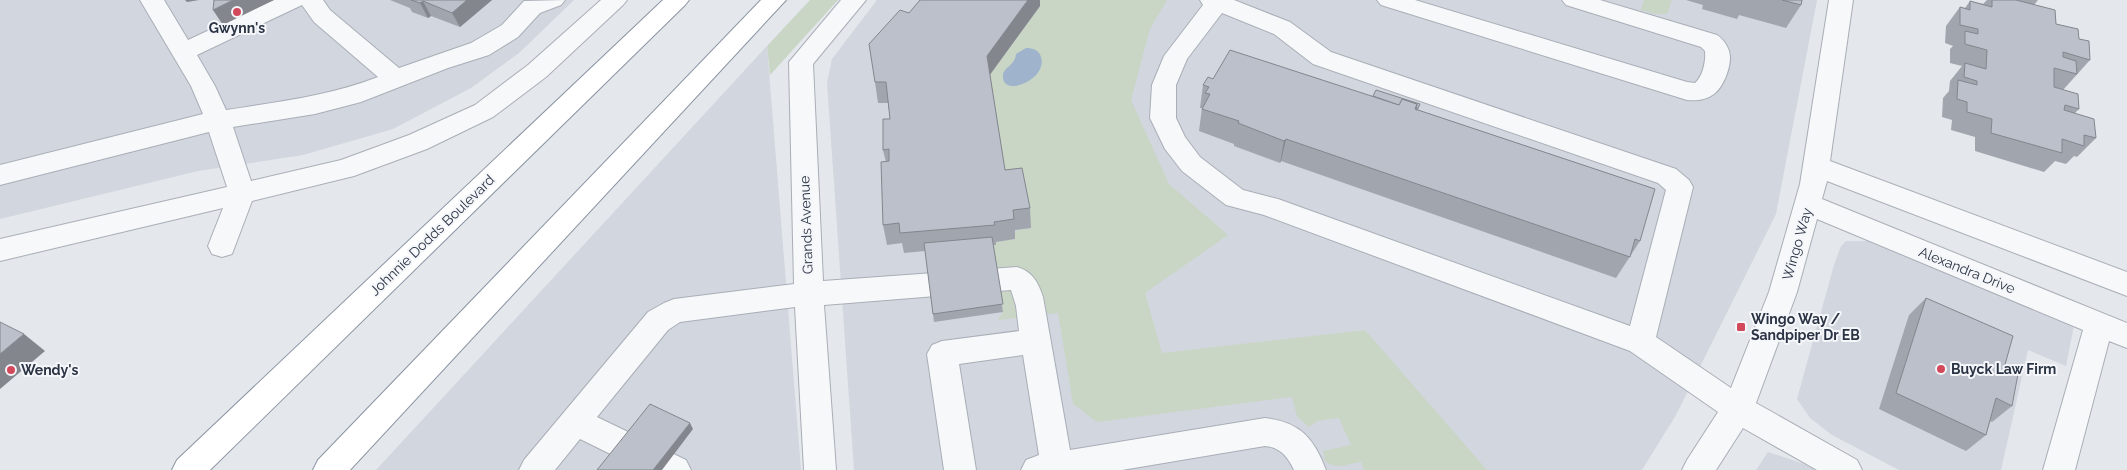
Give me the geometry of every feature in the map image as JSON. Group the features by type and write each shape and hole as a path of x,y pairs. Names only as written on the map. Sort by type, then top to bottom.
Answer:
{"highway":[{"name":"Johnnie Dodds Boulevard","path":"188,470 677,0"},
{"path":"329,470 774,0"}],"street":[{"path":"152,0 203,86 218,120 242,193 222,246"},
{"path":"182,52 294,0"},
{"path":"311,0 322,16 396,79"},
{"path":"0,175 218,120 315,105 361,93 439,62 480,50 510,31 532,7 554,0 574,9 607,8"},
{"name":"Grands Avenue","path":"820,470 809,294 800,62 854,0"},
{"path":"1389,0 1687,91 1701,91 1711,84 1719,53 1713,44 1704,38 1626,7 1574,0"},
{"name":"Wingo Way","path":"1698,470 1738,409 1783,292 1808,204 1816,166 1841,0"},
{"path":"1640,342 1680,187 1667,176 1322,58 1282,28 1215,1 1176,56 1164,85 1163,118 1174,142 1191,164 1235,198 1268,206 1640,342 1738,409 1846,470"},
{"path":"0,250 345,169 418,142 484,111 537,71 607,8"},
{"path":"1816,166 2127,284"},
{"name":"Alexandra Drive","path":"1808,204 2127,336"},
{"path":"535,470 658,321 674,311 809,294 1017,278 1028,288 1047,469 1265,432 1281,434 1288,439 1307,462 1310,470"},
{"path":"2060,470 2099,324"},
{"path":"960,470 942,354 1035,341"},
{"path":"575,421 674,470"}],"shaded area":[{"path":"0,0 574,0 519,53 471,88 393,129 303,155 198,171 0,219"},
{"path":"877,0 1817,0 1776,214 1676,415 1642,470 854,470 827,83 832,59"},
{"path":"767,46 801,470 376,470"},
{"path":"1846,241 1871,241 2074,325 2066,366 2028,350 2001,470 1899,470 1832,435 1810,418 1797,399 1834,265 1841,246"},
{"path":"1768,452 1804,464 1815,470 1756,470"}],"green space":[{"path":"810,0 838,0 770,75 767,46"},
{"path":"1022,0 1167,0 1150,29 1131,100 1169,184 1228,235 1145,293 1162,353 1365,330 1487,470 1364,470 1361,462 1342,466 1329,464 1325,461 1323,451 1351,445 1339,418 1317,421 1309,427 1297,416 1292,397 1097,422 1073,404 1058,313 998,320 1003,312 993,245 995,242 1015,239 1014,231 1031,228 1006,191 988,77 1040,6"},
{"path":"1644,0 1672,0 1667,14 1655,14 1641,10"}],"water":[{"path":"1026,48 1037,51 1041,57 1038,73 1024,83 1009,86 1003,76 1005,70 1014,61 1016,54"}],"building":[{"path":"214,0 233,0 213,10"},
{"path":"411,0 467,0 452,13 423,1 420,3"},
{"path":"920,0 1028,0 987,56 1005,170 1022,168 1030,208 1013,210 1014,219 994,222 995,225 900,233 899,223 883,225 881,162 889,161 889,149 883,150 883,119 890,119 886,82 875,82 869,44 900,10 909,13"},
{"path":"1782,0 1802,0 1801,5"},
{"path":"1992,0 2016,0 2055,10 2056,24 2078,29 2079,39 2089,41 2090,60 2063,52 2063,57 2076,61 2077,74 2054,68 2054,87 2078,94 2079,109 2065,105 2064,110 2094,119 2096,138 2084,135 2084,146 2062,139 2062,153 1991,133 1992,119 1967,112 1967,102 1957,99 1958,80 1977,85 1977,81 1964,77 1965,63 1986,69 1987,50 1965,44 1965,31 1978,34 1978,29 1960,25 1960,7 1970,10 1970,1 1992,7"},
{"path":"1230,50 1399,105 1402,99 1417,104 1415,109 1655,189 1640,241 1635,239 1630,257 1286,139 1284,141 1238,123 1239,121 1202,109 1210,94 1205,93 1209,87 1203,85 1208,77 1213,79"},
{"path":"1376,90 1420,104 1416,110 1417,104 1402,99 1399,105 1373,96"},
{"path":"992,237 1003,304 933,314 924,243"},
{"name":"Buyck Law Firm","path":"1926,298 2013,336 2004,368 2018,374 2012,406 1996,398 1986,435 1896,393"},
{"path":"0,322 24,334 0,354"},
{"path":"650,404 690,423 653,470 597,470"}],"place":[{"name":"Gwynn's","path":"237,12"},
{"name":"Wingo Way / Sandpiper Dr EB","path":"1741,327"},
{"name":"Buyck Law Firm","path":"1941,369"},
{"name":"Wendy's","path":"11,370"}]}
